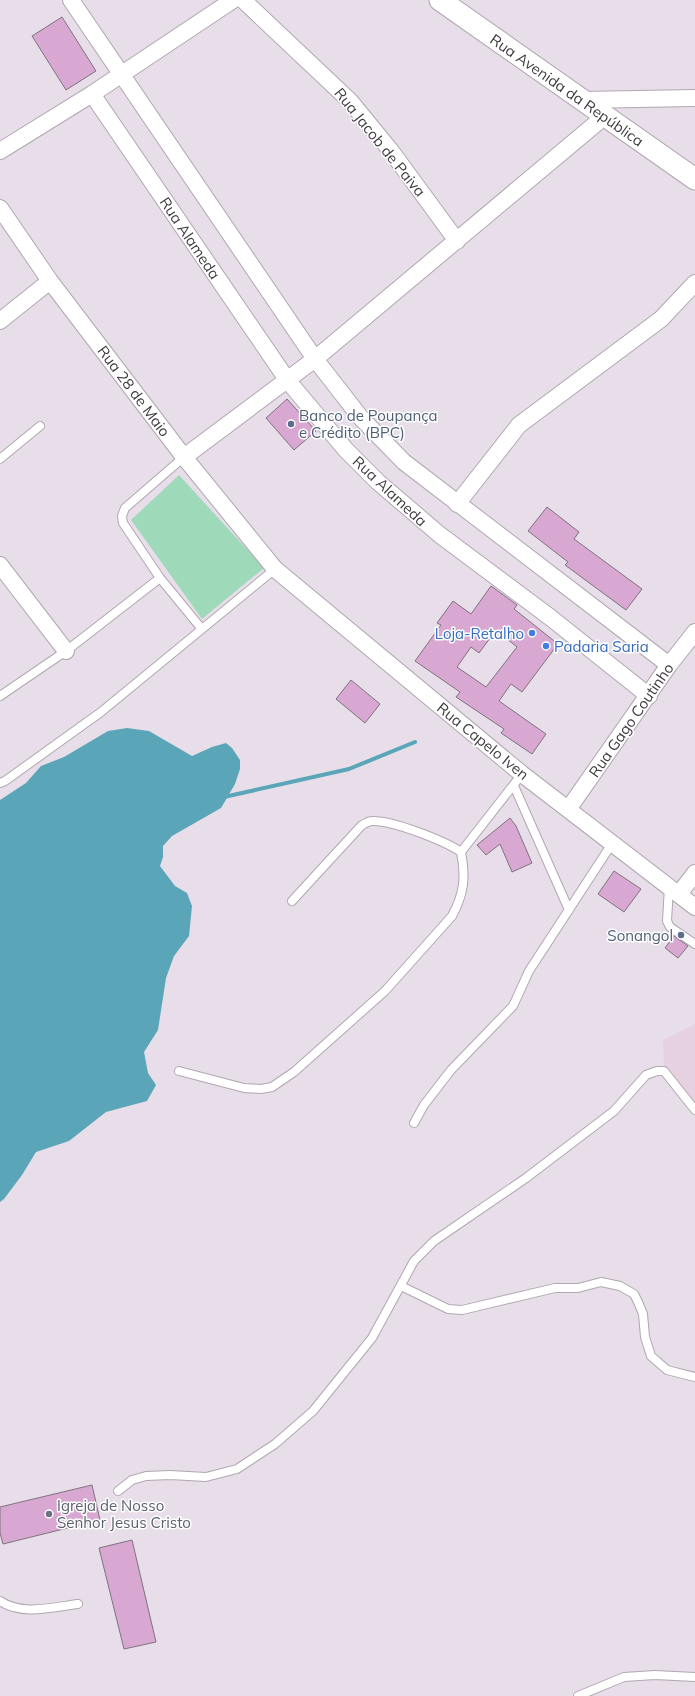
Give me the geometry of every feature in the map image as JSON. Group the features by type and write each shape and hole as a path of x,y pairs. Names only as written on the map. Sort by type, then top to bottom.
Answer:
{"street":[{"name":"Rua Alameda","path":"71,0 315,359 362,418 404,462 669,665"},
{"path":"0,150 92,94 121,73 233,0"},
{"name":"Rua Jacob de Paiva","path":"243,0 350,101 391,151 457,241"},
{"name":"Rua Avenida da República","path":"440,0 695,179"},
{"name":"Rua Alameda","path":"92,94 288,381 346,450 384,487 440,535 551,618 649,696"},
{"path":"581,100 695,98"},
{"path":"184,457 288,381 605,116"},
{"name":"Rua 28 de Maio","path":"0,208 50,281 184,457 275,569"},
{"path":"0,321 50,281"},
{"path":"457,504 519,425 661,319 695,283"},
{"path":"0,565 66,651"},
{"name":"Rua Capelo Iven","path":"275,569 518,780 569,808 695,907"},
{"name":"Rua Gago Coutinho","path":"569,808 649,696 669,665 695,632"},
{"path":"674,891 695,873"}],"lane":[{"path":"0,459 40,426"},
{"path":"184,457 125,508 122,516 123,523 160,578 201,628"},
{"path":"0,783 5,781 101,712 201,628 275,569"},
{"path":"0,696 66,651 160,578"},
{"path":"461,852 518,780"},
{"path":"518,780 569,910"},
{"path":"179,1071 244,1088 261,1089 272,1087 294,1072 385,991 452,916 464,888 465,871 461,852 449,844 419,833 371,821 361,826 292,901"},
{"path":"414,1123 424,1105 451,1070 513,1006 529,971 613,842"},
{"path":"674,891 667,921 670,927 695,944"},
{"path":"118,1491 132,1480 146,1476 170,1475 206,1477 237,1469 275,1444 313,1412 372,1338 414,1262 434,1242 526,1178 614,1111 646,1075 657,1071 664,1072 695,1110"},
{"path":"401,1286 448,1309 462,1310 555,1288 578,1288 601,1282 620,1286 634,1294 638,1302 643,1314 645,1337 651,1356 667,1370 695,1377"},
{"path":"0,1601 7,1606 25,1610 78,1604"},
{"path":"578,1696 624,1677 695,1677"}],"shaded area":[{"path":"695,1024 695,1110 664,1071 663,1040"}],"green space":[{"path":"179,475 264,568 202,619 131,520"}],"water":[{"path":"127,728 149,731 192,756 212,747 226,743 232,748 240,760 240,769 235,784 221,808 172,836 163,846 163,857 160,866 175,886 187,893 192,906 189,936 174,956 166,978 158,1030 144,1052 148,1073 156,1085 147,1101 106,1112 69,1141 36,1152 22,1175 4,1199 0,1202 0,800 26,783 41,766 64,757 108,731"}],"building":[{"path":"62,17 96,71 66,90 32,36"},
{"name":"Banco de Poupança e Crédito (BPC)","path":"287,399 316,431 294,450 266,418"},
{"path":"547,507 579,532 574,539 642,589 626,610 565,565 568,562 528,531"},
{"path":"491,586 517,605 514,609 558,644 522,692 511,684 499,701 546,734 532,754 501,733 504,729 456,697 460,692 415,661 441,625 437,623 453,601 471,614","holes":["496,630 517,647 486,687 457,667 471,647 479,653"]},
{"path":"351,680 380,704 365,723 336,699"},
{"path":"510,818 516,826 532,863 512,872 500,844 486,855 477,845"},
{"path":"614,871 641,889 624,912 598,894"},
{"path":"674,936 688,946 678,958 665,948"},
{"name":"Igreja de Nosso Senhor Jesus Cristo","path":"92,1485 100,1520 3,1544 0,1533 0,1507"},
{"path":"132,1540 156,1642 124,1649 99,1548"}],"waterway":[{"path":"224,797 349,769 415,742"}],"place":[{"name":"Banco de Poupança e Crédito (BPC)","path":"291,424"},
{"name":"Loja-Retalho","path":"532,633"},
{"name":"Padaria Saria","path":"546,646"},
{"name":"Sonangol","path":"681,935"},
{"name":"Igreja de Nosso Senhor Jesus Cristo","path":"49,1514"}]}
